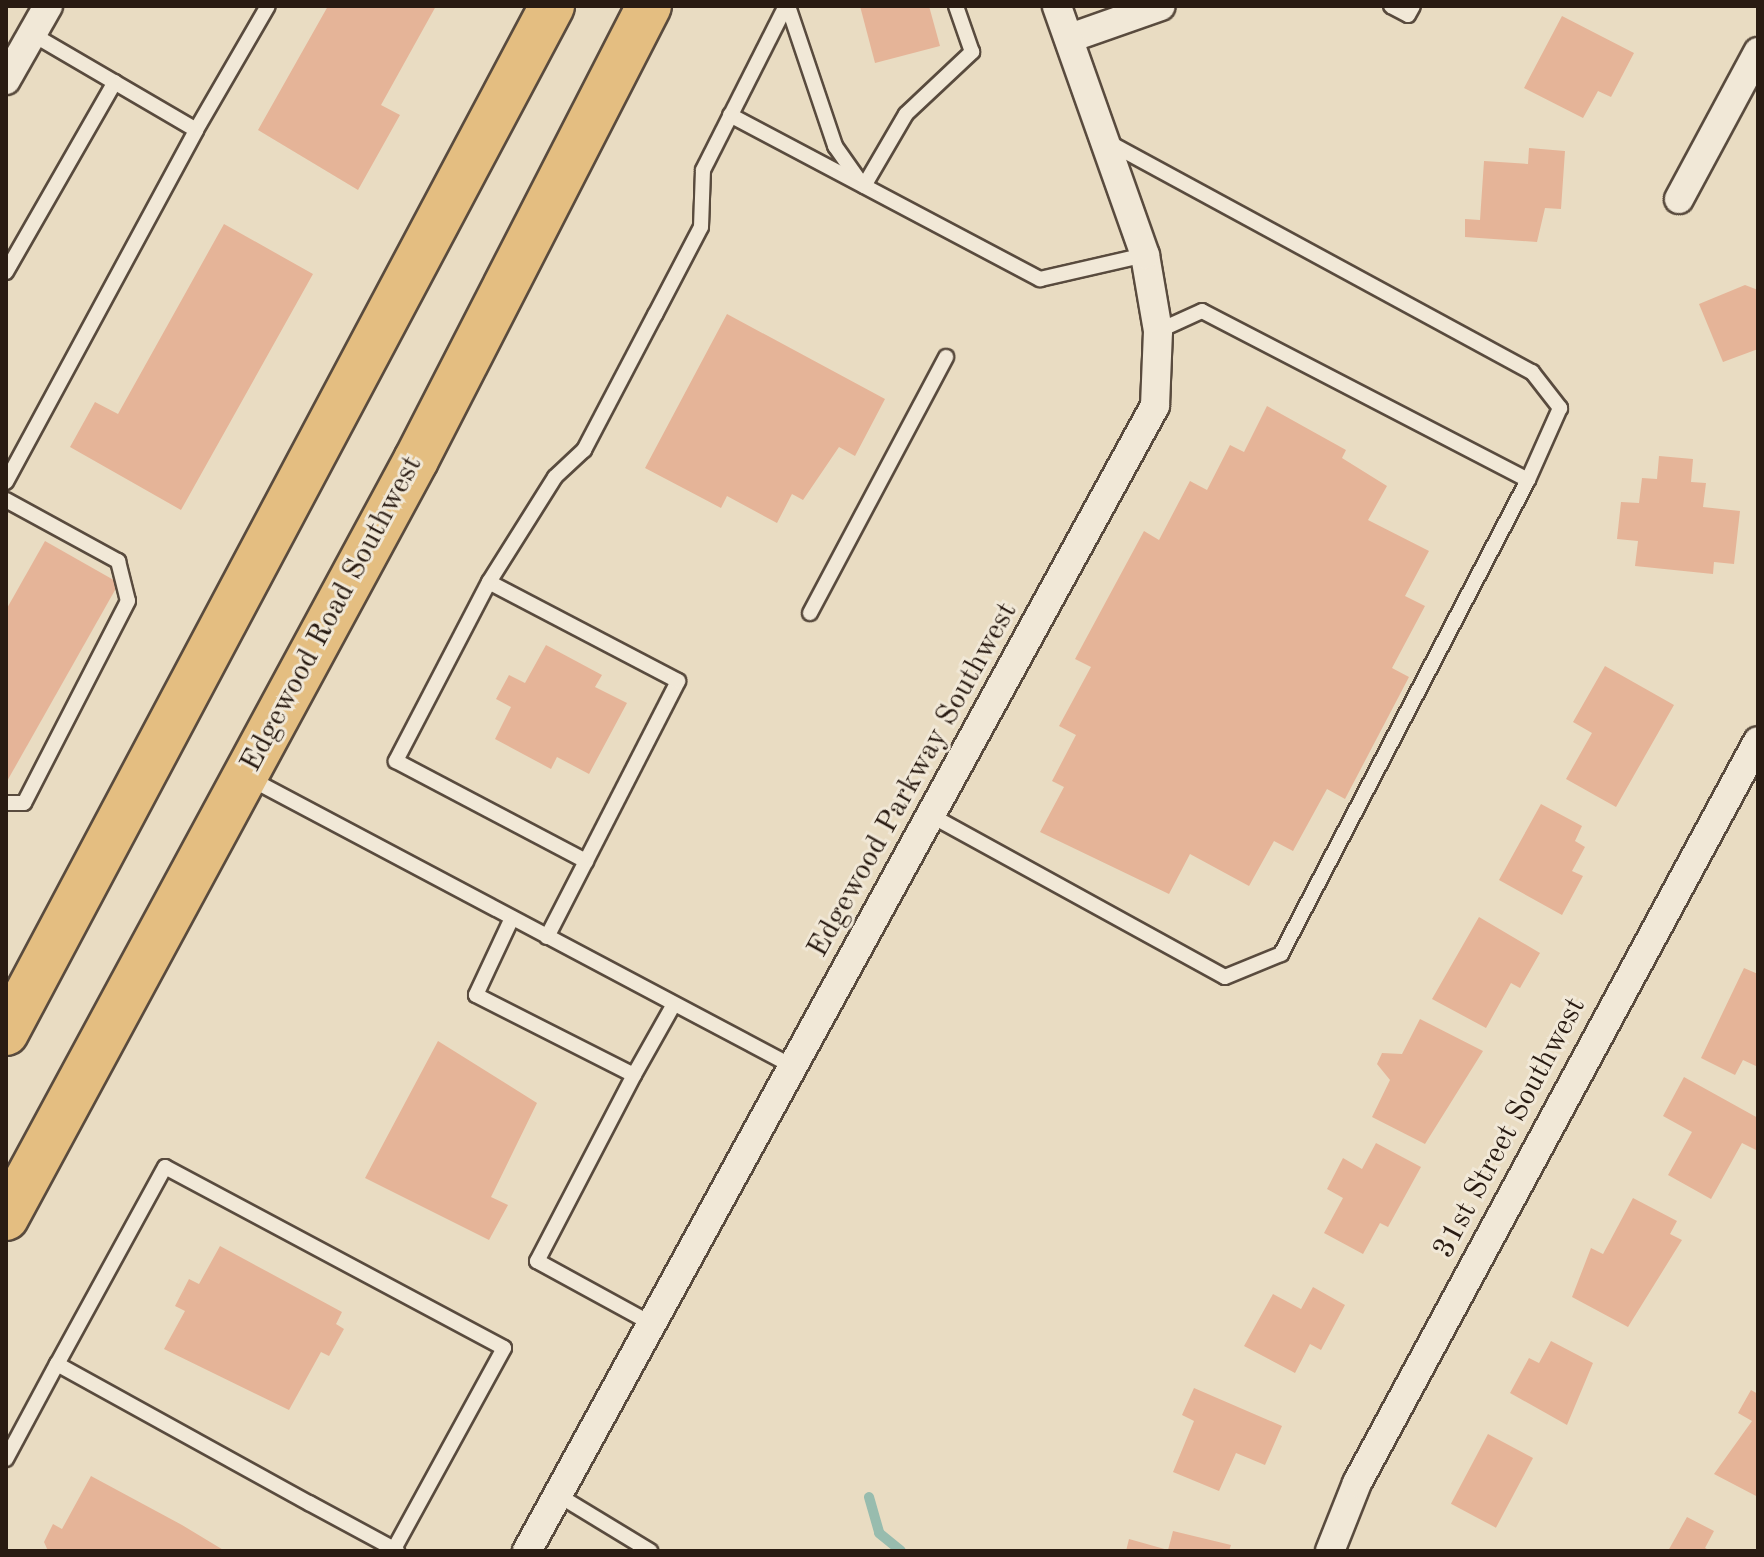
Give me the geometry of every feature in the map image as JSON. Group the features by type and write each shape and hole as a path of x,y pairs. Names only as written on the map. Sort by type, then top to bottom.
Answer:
{"main road":[{"path":"6,1033 552,6"},
{"name":"Edgewood Road Southwest","path":"6,1218 245,776 649,6"}],"street":[{"path":"6,80 48,6"},
{"name":"Edgewood Parkway Southwest","path":"527,1551 1155,406 1158,331 1145,255 1057,6"},
{"path":"1070,38 1161,6"},
{"path":"1679,199 1758,52"},
{"name":"31st Street Southwest","path":"1330,1551 1357,1483 1758,741"}],"lane":[{"path":"6,482 196,130 268,6"},
{"path":"586,861 396,761 489,582 555,477 584,450 701,227 703,170 787,6"},
{"path":"787,6 835,146 864,186"},
{"path":"864,186 906,114 972,52 956,6"},
{"path":"1391,6 1408,15 1413,6"},
{"path":"32,34 196,130"},
{"path":"6,272 115,82"},
{"path":"730,115 1040,279 1145,255"},
{"path":"932,816 1225,977 1281,954 1528,480 1560,408 1532,372 1105,141"},
{"path":"1158,331 1202,311 1528,480"},
{"path":"810,613 946,357"},
{"path":"6,500 118,561 128,601 24,803 6,803"},
{"path":"489,582 678,681 547,937"},
{"path":"245,776 794,1067"},
{"path":"512,918 476,995 634,1075"},
{"path":"652,1324 537,1261 674,1004"},
{"path":"6,1459 57,1364 165,1167 504,1348 394,1550 57,1364"},
{"path":"558,1495 650,1551"}],"building":[{"path":"328,6 436,6 381,105 400,115 358,190 258,130"},
{"path":"860,6 929,6 940,46 875,63"},
{"path":"1562,16 1634,53 1611,97 1598,91 1583,118 1524,88"},
{"path":"1529,148 1565,151 1561,209 1545,208 1537,242 1465,237 1465,219 1480,220 1484,161 1528,164"},
{"path":"224,224 313,274 181,510 70,447 95,402 118,414"},
{"path":"1745,285 1758,290 1758,349 1723,362 1699,304"},
{"path":"727,314 885,399 855,456 839,447 803,500 792,494 777,523 727,496 721,508 645,468"},
{"path":"1267,406 1346,450 1342,458 1387,486 1368,520 1429,551 1405,596 1425,606 1392,668 1409,677 1345,799 1327,789 1293,851 1274,841 1249,886 1190,854 1169,894 1040,832 1064,787 1052,781 1076,735 1059,726 1091,667 1075,659 1144,531 1159,540 1190,481 1207,490 1230,445 1244,452"},
{"path":"1659,456 1693,459 1691,482 1706,483 1703,507 1740,511 1734,564 1714,562 1713,574 1635,566 1638,541 1617,539 1621,502 1639,503 1642,478 1657,479"},
{"path":"45,541 119,583 6,783 6,610"},
{"path":"546,645 602,675 595,687 627,703 589,774 557,757 551,769 495,739 511,707 496,699 509,675 525,683"},
{"path":"1605,666 1674,705 1616,807 1566,779 1592,733 1573,722"},
{"path":"1541,804 1582,826 1575,841 1585,847 1572,871 1583,876 1562,915 1499,880"},
{"path":"1479,917 1540,953 1520,988 1511,983 1486,1028 1432,999"},
{"path":"1744,968 1758,974 1758,1067 1743,1060 1735,1075 1701,1058"},
{"path":"1420,1019 1483,1051 1425,1144 1372,1117 1390,1080 1377,1064 1382,1053 1402,1054"},
{"path":"438,1041 537,1103 491,1197 508,1205 489,1240 365,1178"},
{"path":"1684,1077 1758,1118 1758,1151 1742,1143 1711,1199 1668,1175 1692,1132 1663,1116"},
{"path":"1376,1143 1421,1167 1388,1227 1380,1223 1363,1254 1324,1233 1343,1198 1327,1189 1343,1158 1362,1169"},
{"path":"1633,1198 1677,1221 1670,1234 1682,1240 1628,1327 1572,1297 1591,1248 1603,1254"},
{"path":"220,1246 342,1312 336,1324 344,1329 329,1356 321,1352 289,1410 164,1349 185,1311 175,1306 189,1279 199,1284"},
{"path":"1313,1287 1345,1305 1321,1350 1310,1344 1295,1373 1244,1346 1273,1294 1301,1309"},
{"path":"1551,1341 1593,1363 1567,1425 1510,1393 1529,1358 1539,1363"},
{"path":"1194,1388 1282,1426 1265,1465 1236,1453 1219,1491 1173,1472 1194,1421 1182,1415"},
{"path":"1751,1390 1758,1394 1758,1497 1714,1474 1752,1421 1738,1413"},
{"path":"1488,1434 1533,1458 1496,1528 1451,1504"},
{"path":"91,1476 225,1551 48,1551 44,1542 53,1524 62,1529"},
{"path":"1687,1517 1714,1531 1705,1548 1711,1551 1668,1551"},
{"path":"1173,1531 1231,1545 1229,1551 1126,1551 1129,1539 1168,1550"}],"waterway":[{"path":"869,1497 879,1533 901,1551"}]}
